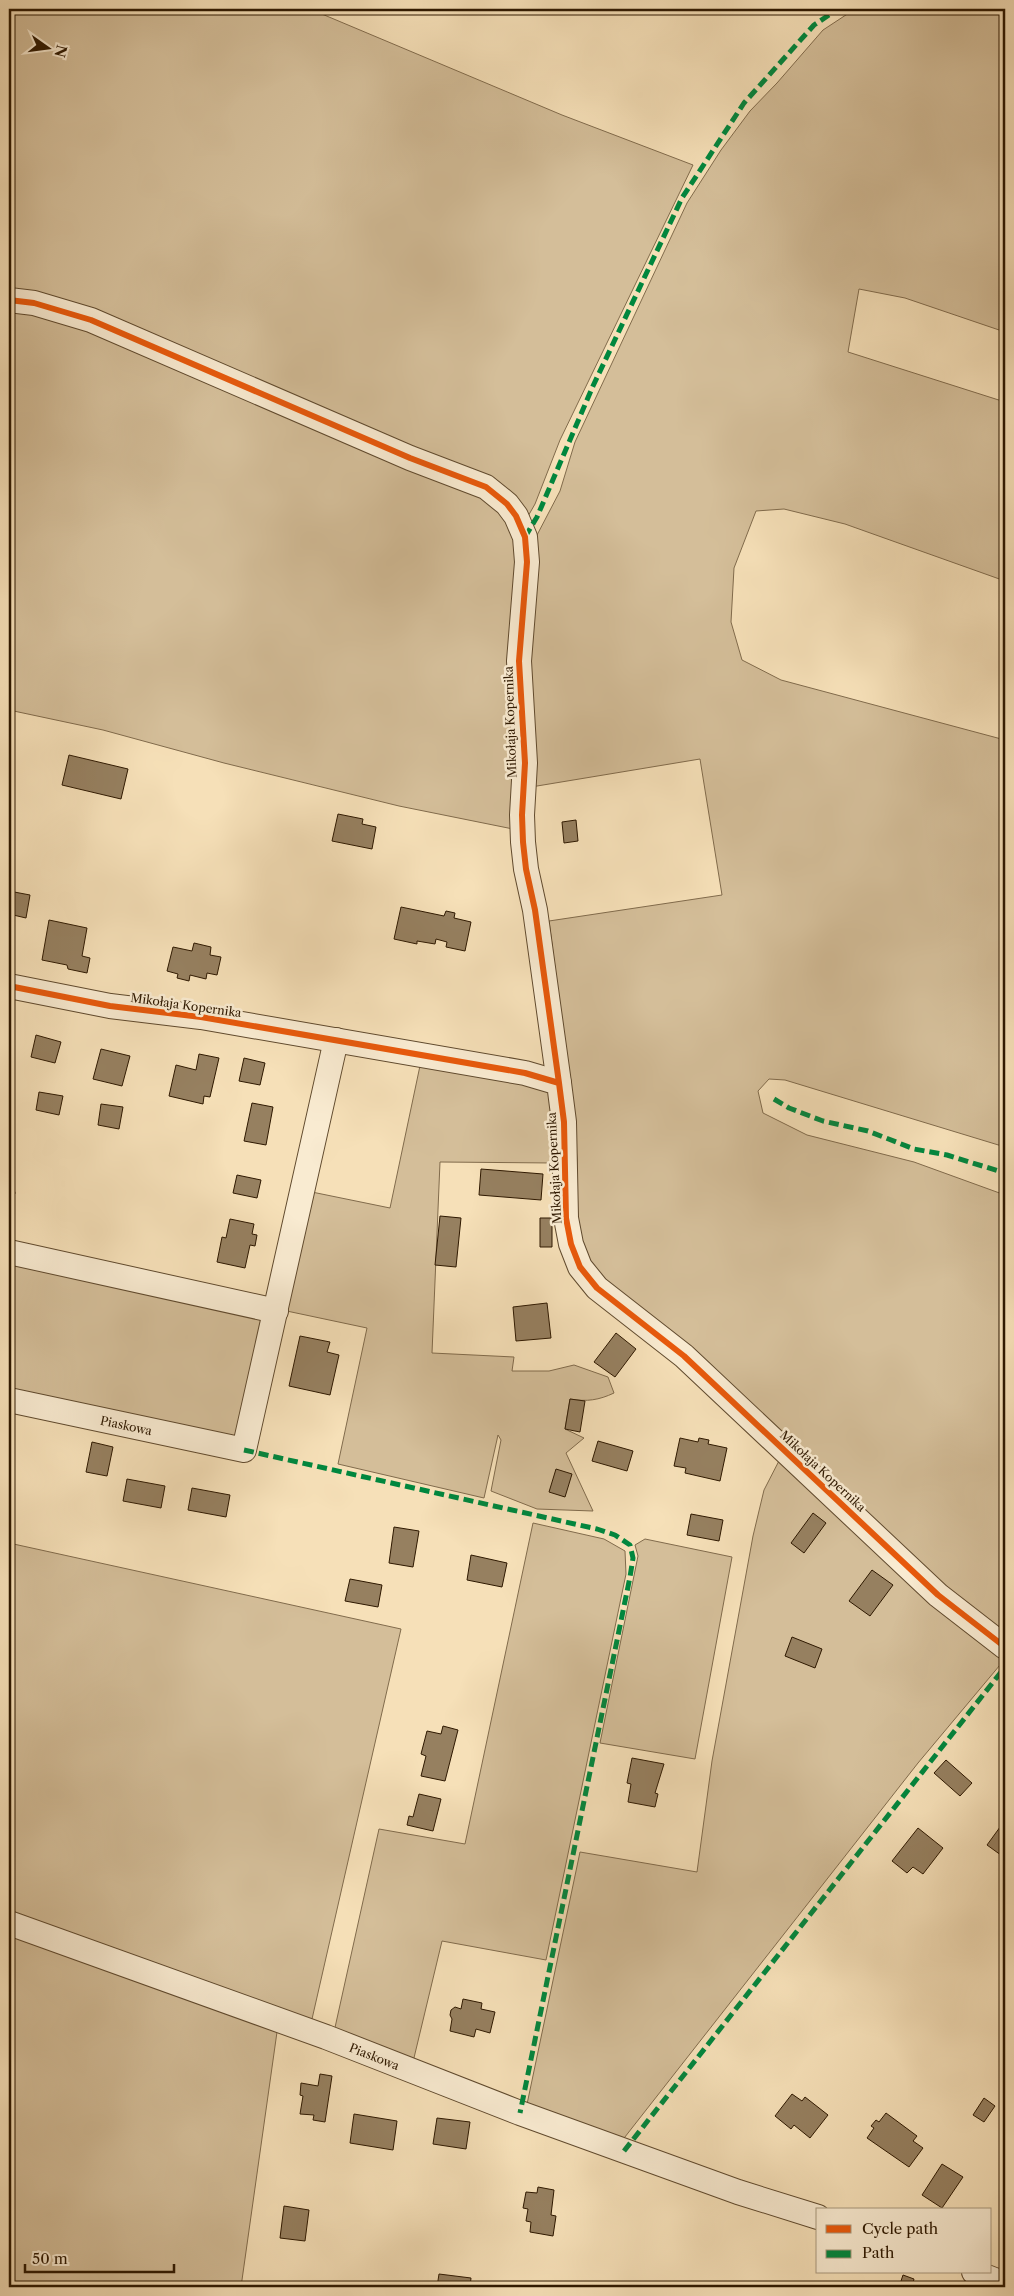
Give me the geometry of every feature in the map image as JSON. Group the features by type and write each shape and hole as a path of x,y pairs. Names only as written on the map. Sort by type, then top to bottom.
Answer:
{"street":[{"name":"Mikołaja Kopernika","path":"9,300 34,303 91,320 410,458 486,487 507,504 516,516 525,537 528,562 519,661 525,763 522,815 526,869 536,910 564,1122 566,1218 570,1244 580,1267 597,1288 684,1356 938,1594 1005,1647"},
{"name":"Mikołaja Kopernika","path":"9,986 110,1006 201,1017 525,1073 559,1083"},
{"path":"9,1252 276,1311 336,1040"},
{"name":"Piaskowa","path":"9,1400 244,1450 276,1311"},
{"name":"Piaskowa","path":"9,1923 326,2037 520,2113 738,2192 816,2216"},
{"path":"979,2274 1005,2284"}],"shaded area":[{"path":"9,9 310,9 562,115 693,165 560,440 535,504 515,539 521,561 512,756 513,829 399,806 224,763 103,730 9,710"},
{"path":"855,9 1005,9 1005,332 905,298 859,289 848,352 1005,402 1005,581 845,524 784,509 756,511 734,568 731,622 742,660 781,680 1005,740 1005,1147 785,1080 769,1079 758,1091 763,1113 807,1135 914,1162 1005,1195 1005,1635 940,1583 599,1274 584,1252 575,1211 577,1160 573,1109 549,921 722,895 700,759 531,787 528,659 536,537 560,491 575,442 687,203 721,150 750,111 823,30"},
{"path":"421,1061 536,1084 552,1096 553,1163 440,1162 432,1353 514,1357 512,1371 549,1371 574,1365 608,1377 614,1393 593,1400 570,1399 565,1429 584,1438 566,1453 593,1511 537,1509 491,1491 501,1440 498,1435 484,1498 338,1464 367,1328 282,1310 307,1191 390,1208"},
{"path":"9,1262 265,1314 238,1443 9,1395"},
{"path":"782,1455 1005,1654 1005,1659 918,1763 621,2142 526,2109 580,1852 697,1872 712,1761 753,1536 764,1490"},
{"path":"533,1523 604,1539 625,1551 626,1574 546,1960 442,1941 413,2062 334,2032 379,1829 465,1844"},
{"path":"645,1539 732,1557 695,1759 600,1743 638,1556 635,1545"},
{"path":"9,1543 401,1629 307,2041 277,2032 241,2287 9,2287"}],"building":[{"path":"69,755 128,769 121,799 62,785"},
{"path":"338,814 363,819 362,824 376,827 372,849 332,841"},
{"path":"576,820 578,841 564,843 562,822"},
{"path":"9,891 30,895 26,918 9,914"},
{"path":"401,907 444,916 446,911 455,913 454,918 471,922 465,951 446,947 447,942 436,939 435,944 417,941 417,944 394,939"},
{"path":"49,920 87,928 82,956 90,958 87,973 68,969 67,965 42,960"},
{"path":"194,943 211,947 210,955 221,957 217,975 207,973 206,979 190,975 189,981 177,978 178,974 167,971 173,947 192,951"},
{"path":"36,1035 61,1042 55,1063 31,1057"},
{"path":"101,1049 130,1056 122,1086 93,1079"},
{"path":"199,1054 219,1058 210,1097 204,1096 203,1104 169,1096 176,1065 196,1070"},
{"path":"244,1058 265,1063 260,1085 239,1081"},
{"path":"39,1092 63,1096 59,1115 36,1110"},
{"path":"252,1103 273,1107 266,1145 244,1141"},
{"path":"101,1104 123,1107 119,1129 98,1125"},
{"path":"481,1169 543,1174 541,1200 479,1195"},
{"path":"237,1175 261,1180 257,1198 233,1193"},
{"path":"9,1185 13,1186 15,1193 9,1209"},
{"path":"440,1216 461,1218 456,1267 435,1265"},
{"path":"540,1218 552,1218 552,1247 540,1247"},
{"path":"230,1219 254,1224 252,1234 257,1235 255,1246 250,1245 245,1268 217,1262 222,1237 226,1238"},
{"path":"547,1303 551,1338 516,1341 513,1307"},
{"path":"616,1333 636,1349 615,1377 594,1362"},
{"path":"300,1336 330,1342 327,1352 339,1355 330,1395 289,1386"},
{"path":"570,1399 585,1401 580,1432 565,1429"},
{"path":"680,1438 698,1442 699,1438 709,1440 708,1444 727,1448 720,1481 685,1473 686,1468 674,1466"},
{"path":"598,1441 633,1451 627,1471 592,1461"},
{"path":"92,1442 113,1447 107,1476 86,1472"},
{"path":"556,1469 572,1474 565,1497 549,1492"},
{"path":"127,1479 165,1486 161,1508 123,1501"},
{"path":"192,1488 230,1495 226,1517 188,1510"},
{"path":"813,1513 826,1523 804,1553 791,1543"},
{"path":"691,1514 723,1520 719,1541 687,1535"},
{"path":"394,1527 419,1531 413,1567 389,1563"},
{"path":"471,1555 507,1563 502,1587 467,1580"},
{"path":"872,1570 893,1585 870,1616 849,1601"},
{"path":"350,1579 382,1585 378,1607 345,1601"},
{"path":"792,1637 822,1649 815,1668 785,1656"},
{"path":"443,1726 458,1730 445,1781 421,1776 426,1756 421,1754 427,1731 441,1734"},
{"path":"632,1758 664,1764 655,1793 658,1794 655,1807 628,1802 631,1784 627,1783"},
{"path":"946,1760 972,1783 960,1796 934,1773"},
{"path":"419,1794 441,1799 433,1831 407,1825 409,1816 413,1817"},
{"path":"1003,1823 1005,1825 1005,1858 987,1845"},
{"path":"918,1828 943,1848 923,1874 913,1867 907,1873 892,1861"},
{"path":"463,1999 482,2003 481,2009 495,2012 490,2033 476,2029 474,2037 450,2031 451,2010 455,2007 461,2009"},
{"path":"320,2074 332,2076 325,2122 313,2120 314,2115 300,2114 303,2096 300,2095 301,2083 318,2086"},
{"path":"792,2094 802,2101 805,2097 828,2115 810,2138 794,2125 791,2129 775,2116"},
{"path":"984,2098 995,2106 984,2122 973,2115"},
{"path":"886,2113 917,2136 913,2141 923,2148 909,2167 867,2138 874,2128 871,2126 876,2120 879,2122"},
{"path":"354,2114 397,2121 393,2150 350,2143"},
{"path":"437,2118 470,2122 466,2149 433,2144"},
{"path":"942,2164 963,2177 942,2208 922,2195"},
{"path":"538,2187 554,2190 551,2215 556,2216 553,2236 530,2232 531,2222 526,2221 528,2209 523,2208 526,2192 537,2193"},
{"path":"284,2206 309,2210 305,2241 280,2238"},
{"path":"439,2274 471,2278 470,2287 437,2287"},
{"path":"903,2275 914,2279 913,2283 921,2285 922,2282 937,2287 899,2287"}],"marked path":[{"path":"525,537 537,517 593,386 682,198 744,103 814,25 838,9"},
{"path":"774,1099 789,1108 823,1121 868,1131 914,1149 947,1155 1005,1173"},
{"path":"244,1450 597,1529 615,1535 630,1545 633,1558 630,1577 520,2113"},
{"path":"624,2151 1005,1667"}],"cycle path":[{"path":"9,300 34,303 91,320 410,458 486,487 507,504 516,516 525,537 527,562 519,661 525,763 522,815 523,842 526,869 535,910 559,1083"},
{"path":"9,986 110,1006 201,1017 525,1073 559,1083 564,1122 566,1218 571,1244 580,1267 597,1288 684,1356 938,1595 1005,1647"}]}
